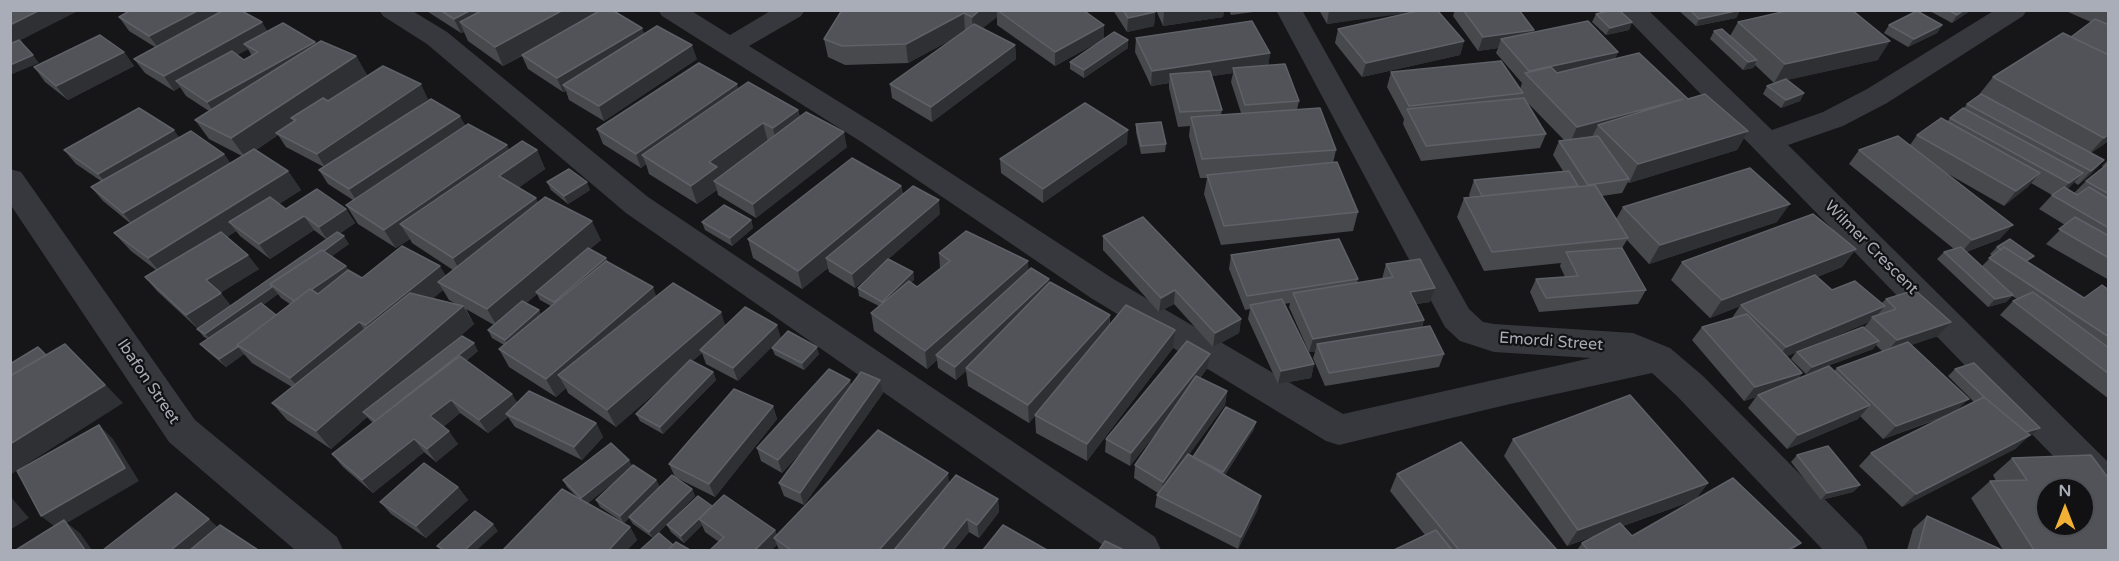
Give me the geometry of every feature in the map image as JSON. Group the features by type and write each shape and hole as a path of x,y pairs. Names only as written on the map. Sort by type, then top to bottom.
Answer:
{"street":[{"path":"392,10 437,38 637,205 1141,550"},
{"path":"671,10 873,136 1103,289 1338,430 1510,389 1658,358"},
{"path":"729,46 792,10"},
{"name":"Emordi Street","path":"1289,10 1457,318 1472,332 1494,338 1634,347 1658,358 1690,386 1848,550"},
{"name":"Wilmer Crescent","path":"1632,10 1767,142 2109,487"},
{"path":"1767,142 1833,119 1877,96 2014,10"},
{"name":"Ibafon Street","path":"10,180 182,431 323,550"}],"building":[{"path":"10,10 40,10 10,25"},
{"path":"131,10 199,10 149,36 119,17"},
{"path":"224,10 240,10 262,22 164,76 134,59"},
{"path":"440,10 471,10 454,19"},
{"path":"483,10 563,10 495,47 460,22"},
{"path":"601,10 612,10 642,28 557,78 522,55"},
{"path":"842,10 980,10 972,17 964,13 906,44 842,46 824,39"},
{"path":"997,10 1083,10 1104,25 1055,52"},
{"path":"1123,10 1153,10 1155,12 1128,18"},
{"path":"1422,10 1437,10 1464,41 1366,63 1338,29"},
{"path":"1463,10 1519,10 1534,30 1483,37"},
{"path":"1619,10 1632,22 1610,28 1596,14"},
{"path":"1690,10 1740,10 1699,19"},
{"path":"1781,10 1852,10 1890,41 1785,64 1738,22 1782,12"},
{"path":"1948,10 1964,10 1957,15"},
{"path":"1917,11 1942,25 1914,39 1889,25"},
{"path":"2095,19 2109,25 2109,55 2071,37"},
{"path":"1252,21 1270,53 1152,71 1136,38"},
{"path":"1588,21 1618,52 1529,71 1501,39"},
{"path":"283,23 315,42 207,102 176,81 232,51 244,60 258,52 244,44"},
{"path":"974,24 1015,45 931,107 890,84"},
{"path":"657,26 692,45 599,106 563,85"},
{"path":"1722,29 1757,60 1748,62 1714,31"},
{"path":"1114,32 1128,40 1084,70 1070,62"},
{"path":"2063,33 2109,55 2109,134 2104,138 1993,77"},
{"path":"100,35 124,52 56,86 34,67"},
{"path":"19,40 33,55 10,65 10,44"},
{"path":"321,41 356,56 231,138 195,120"},
{"path":"1639,53 1688,99 1705,94 1748,131 1638,164 1598,125 1683,99 1577,127 1525,73 1551,67 1557,73"},
{"path":"1501,61 1523,93 1409,106 1391,72"},
{"path":"699,63 737,84 636,154 597,129"},
{"path":"1285,64 1299,101 1245,105 1233,68"},
{"path":"383,66 421,84 317,154 276,133 296,120 291,118 323,98 328,101"},
{"path":"1210,71 1222,110 1180,112 1170,74"},
{"path":"1786,79 1804,93 1786,100 1767,86"},
{"path":"748,82 798,110 773,128 763,123 709,162 717,167 691,186 642,155"},
{"path":"1981,94 2104,160 2091,171 1967,104"},
{"path":"1524,98 1546,134 1426,146 1407,109"},
{"path":"431,99 460,116 349,189 319,170"},
{"path":"1085,103 1128,130 1043,189 1000,159"},
{"path":"139,108 174,130 98,174 64,150"},
{"path":"1320,108 1336,150 1202,159 1191,117"},
{"path":"1963,108 2083,173 2069,183 1950,118"},
{"path":"806,112 844,132 753,204 714,181"},
{"path":"1941,118 2040,173 2016,191 1917,135"},
{"path":"1161,122 1166,144 1141,146 1136,124"},
{"path":"468,124 507,145 384,230 346,205"},
{"path":"191,131 224,154 123,213 91,187"},
{"path":"1598,136 1629,179 1588,185 1559,141"},
{"path":"1898,136 2013,225 1972,240 1859,150"},
{"path":"522,141 537,150 499,176 536,198 453,258 400,224"},
{"path":"254,149 288,171 148,258 114,233"},
{"path":"852,158 901,186 798,271 748,239"},
{"path":"1337,162 1358,212 1224,226 1207,175"},
{"path":"2109,163 2109,194 2086,181"},
{"path":"1750,168 1790,204 1660,245 1623,207"},
{"path":"569,169 587,182 564,196 547,182"},
{"path":"1569,171 1578,186 1482,196 1474,180"},
{"path":"1595,185 1628,238 1492,252 1464,198"},
{"path":"913,186 939,200 852,274 826,258"},
{"path":"2064,187 2077,195 2089,187 2109,199 2109,228 2052,195"},
{"path":"317,189 346,209 319,227 304,216 259,244 229,222 270,197 286,209"},
{"path":"545,197 592,221 487,309 438,282"},
{"path":"724,205 751,220 730,238 702,222"},
{"path":"1813,214 1856,249 1722,300 1682,262"},
{"path":"1143,217 1241,319 1215,333 1175,290 1161,298 1103,236"},
{"path":"2075,217 2109,236 2109,258 2059,229"},
{"path":"966,231 1028,261 925,351 871,313 909,281 917,287 950,261 939,253"},
{"path":"221,232 248,255 206,280 221,293 186,315 145,277"},
{"path":"337,232 344,236 270,284 272,287 205,334 197,329"},
{"path":"1339,239 1358,279 1247,296 1231,255"},
{"path":"2010,239 2034,256 2026,261 2004,247 2001,250 1997,247"},
{"path":"402,246 440,266 366,325 359,322 290,378 237,345 310,289 318,294 348,270 362,278"},
{"path":"1961,247 2013,295 1995,299 1944,252"},
{"path":"2004,247 2084,298 2102,285 2109,290 2109,337 1989,258"},
{"path":"588,248 606,258 554,302 536,292"},
{"path":"1622,248 1646,290 1546,298 1536,279 1578,276 1566,252"},
{"path":"322,250 346,266 294,301 270,284"},
{"path":"888,259 913,272 882,302 858,288"},
{"path":"1420,259 1435,288 1410,292 1424,320 1313,339 1293,293 1393,277 1386,264"},
{"path":"606,261 653,287 546,379 499,349"},
{"path":"1031,268 1049,279 955,367 936,355"},
{"path":"1815,275 1832,290 1855,281 1885,306 1786,347 1741,305"},
{"path":"1050,282 1110,315 1028,405 966,368"},
{"path":"673,283 721,312 607,410 558,375"},
{"path":"1915,290 1951,322 1897,340 1872,317 1896,309 1886,299"},
{"path":"2033,292 2109,348 2109,374 2013,301"},
{"path":"410,293 463,306 316,431 272,403"},
{"path":"1282,299 1314,364 1281,371 1250,305"},
{"path":"522,301 539,310 505,340 488,330"},
{"path":"261,303 276,315 237,345 239,346 219,359 200,344"},
{"path":"1126,305 1175,330 1087,444 1035,415"},
{"path":"745,307 777,325 733,368 700,350"},
{"path":"1747,314 1802,373 1755,387 1702,327"},
{"path":"1430,326 1444,354 1329,373 1317,344"},
{"path":"1863,327 1879,341 1812,367 1797,352"},
{"path":"788,331 817,347 802,363 772,348"},
{"path":"462,336 474,343 375,421 363,412"},
{"path":"1187,341 1210,354 1131,453 1106,439"},
{"path":"1908,342 1969,399 1896,426 1837,368"},
{"path":"65,344 105,385 10,444 10,376"},
{"path":"38,347 46,355 10,376 10,364"},
{"path":"460,356 512,394 479,420 451,400 430,416 449,431 427,449 414,439 362,480 332,454"},
{"path":"690,360 713,372 660,427 636,414"},
{"path":"1974,363 2040,428 2026,432 1955,369"},
{"path":"1829,366 1870,405 1798,435 1758,395"},
{"path":"829,369 850,380 778,460 757,448"},
{"path":"861,372 880,380 800,493 779,483"},
{"path":"1196,376 1227,391 1163,482 1135,465"},
{"path":"734,389 773,406 709,484 669,464"},
{"path":"529,391 596,423 574,447 506,414"},
{"path":"1630,395 1708,483 1578,530 1513,439"},
{"path":"1984,397 2030,435 1916,494 1871,453"},
{"path":"1226,407 1256,422 1223,472 1193,457"},
{"path":"99,425 125,468 41,516 17,471"},
{"path":"878,430 948,473 879,550 791,550 774,538"},
{"path":"1461,442 1557,550 1459,550 1397,474"},
{"path":"611,443 629,460 581,498 563,480"},
{"path":"1828,446 1860,485 1827,493 1797,455"},
{"path":"1188,454 1261,496 1241,537 1157,495"},
{"path":"2091,455 2109,479 2109,550 2034,550 1990,481 2027,480 2012,458"},
{"path":"424,463 458,487 416,526 380,502"},
{"path":"633,465 656,480 620,516 596,500"},
{"path":"672,475 692,489 649,532 629,517"},
{"path":"956,475 998,499 977,525 967,519 942,550 894,550"},
{"path":"1733,478 1801,543 1788,550 1588,550 1582,543 1620,523 1632,536"},
{"path":"562,489 630,527 609,550 503,550"},
{"path":"176,493 209,519 171,550 103,550"},
{"path":"724,495 775,530 755,550 710,550 724,537 699,519"},
{"path":"698,496 712,506 681,536 667,525"},
{"path":"475,511 493,524 465,550 444,550 437,546"},
{"path":"1927,516 2002,550 1918,550"},
{"path":"64,520 85,550 16,550"},
{"path":"220,525 258,550 190,550"},
{"path":"1003,525 1047,550 983,550"},
{"path":"1436,530 1452,550 1394,550"},
{"path":"659,533 673,545 668,550 640,550"},
{"path":"1105,541 1124,550 1099,550"},
{"path":"676,542 690,550 668,550"}]}
